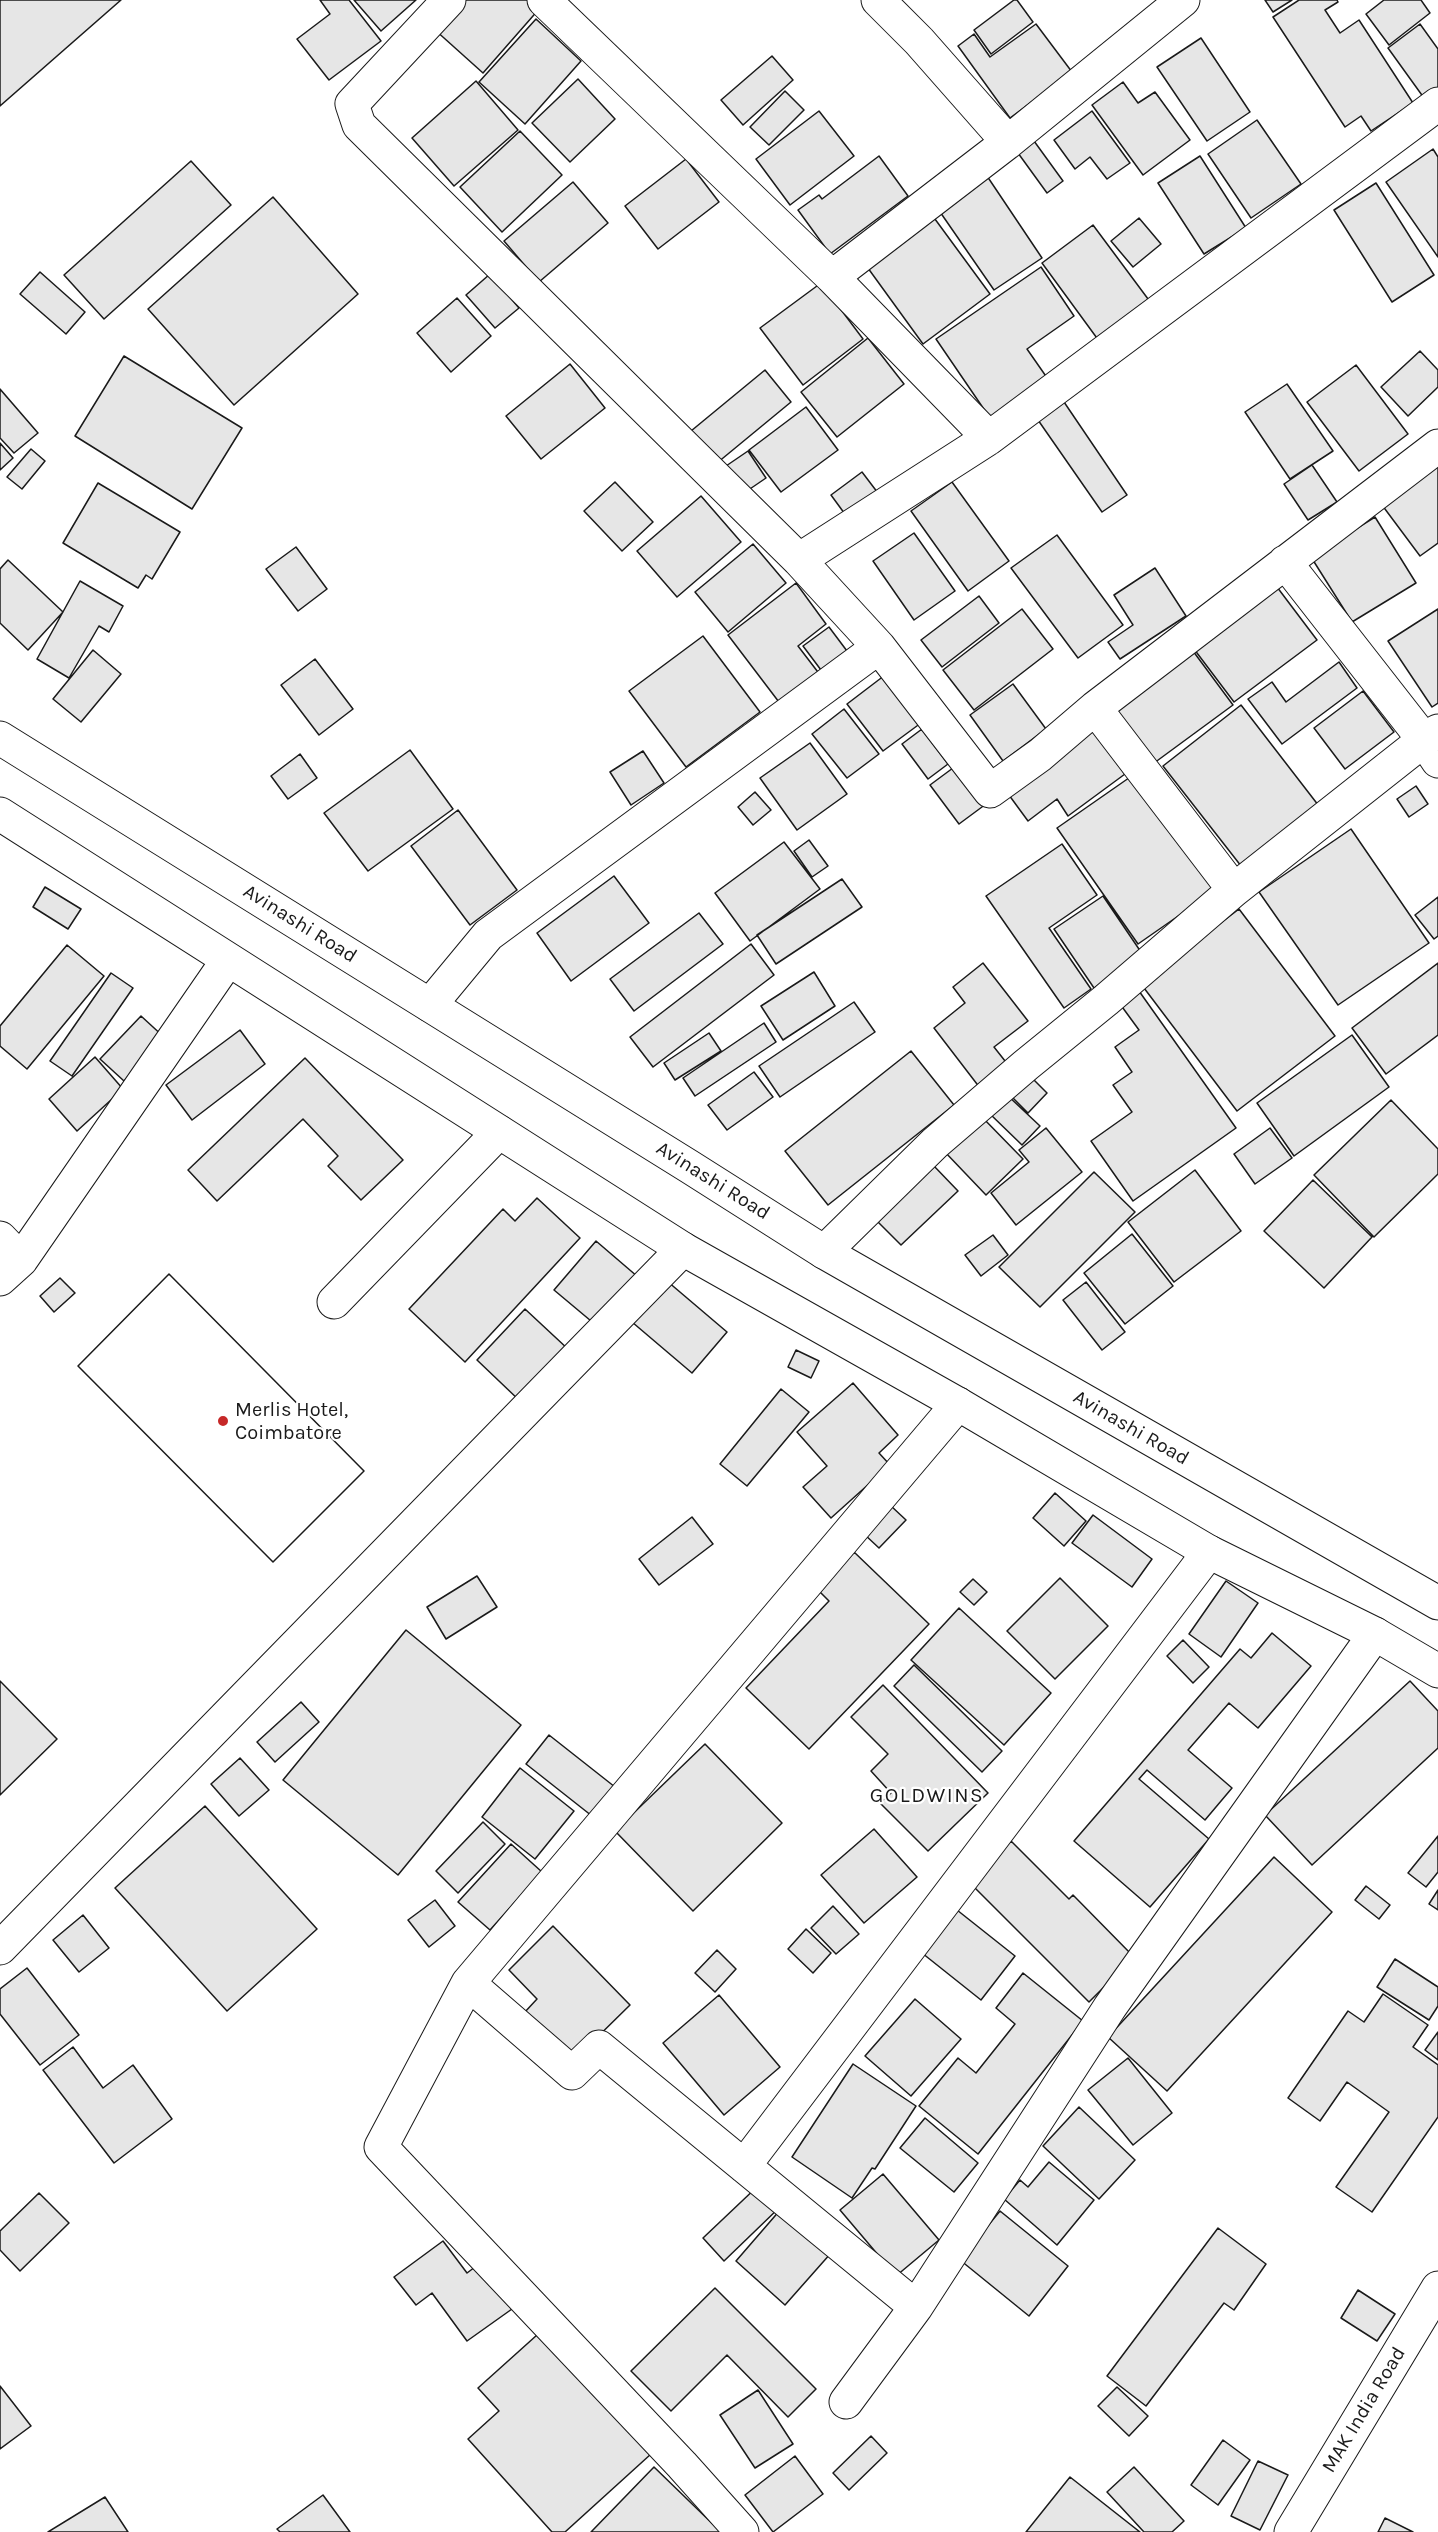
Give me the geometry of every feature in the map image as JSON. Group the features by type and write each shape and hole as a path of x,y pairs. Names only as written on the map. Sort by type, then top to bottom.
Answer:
{"street":[{"path":"449,0 352,104 359,125 800,560 879,647 990,791 1040,755 1095,708 1438,446"},
{"path":"544,0 832,277 989,438"},
{"path":"878,0 919,41 1008,142"},
{"path":"832,277 1008,142 1183,0"},
{"path":"800,560 989,438 1438,104"},
{"path":"824,1252 935,1143 1234,890 1433,744 1285,562"},
{"path":"430,1005 488,935 879,647"},
{"path":"1095,708 1234,890"},
{"name":"Avinashi Road","path":"0,738 824,1252 1438,1603"},
{"path":"0,814 682,1249 958,1404 1209,1552 1375,1634 1438,1671"},
{"path":"7,1259 228,960"},
{"path":"334,1302 499,1132"},
{"path":"0,1948 682,1249"},
{"path":"742,2532 682,2465 381,2147 468,1983 958,1404"},
{"path":"744,2166 1209,1552"},
{"path":"846,2402 916,2307 1110,2007 1375,1634"},
{"path":"468,1983 572,2073 599,2048 916,2307"},
{"name":"MAK India Road","path":"1291,2532 1438,2288"}],"building":[{"path":"0,0 121,0 0,106"},
{"path":"320,0 349,0 381,41 329,80 297,39 330,14"},
{"path":"354,0 416,0 381,31"},
{"path":"459,0 531,0 540,8 483,73 434,29"},
{"path":"1017,0 1033,22 991,54 974,30"},
{"path":"1265,0 1292,0 1273,12"},
{"path":"1299,0 1337,0 1338,2 1325,10 1340,33 1359,20 1413,103 1371,131 1361,116 1345,127 1273,17"},
{"path":"1384,0 1421,0 1430,13 1389,45 1366,14"},
{"path":"536,19 581,61 525,124 479,82"},
{"path":"1036,24 1072,72 1010,118 958,46 974,34 990,57"},
{"path":"1420,24 1438,49 1438,88 1424,98 1388,48"},
{"path":"1201,38 1250,112 1207,141 1157,67"},
{"path":"772,56 793,80 743,125 721,100"},
{"path":"578,79 615,119 570,162 532,123"},
{"path":"476,81 518,130 454,186 412,138"},
{"path":"1123,82 1138,103 1155,92 1190,140 1143,175 1092,105"},
{"path":"785,91 804,110 769,145 750,127"},
{"path":"819,111 854,156 790,205 756,159"},
{"path":"1092,111 1130,163 1107,179 1090,157 1075,169 1054,140"},
{"path":"1257,120 1301,184 1251,218 1208,154"},
{"path":"520,131 562,175 502,232 460,187"},
{"path":"1034,141 1063,181 1047,193 1018,153"},
{"path":"1433,149 1438,157 1438,257 1386,182"},
{"path":"879,156 908,196 830,254 798,210 819,195 822,199"},
{"path":"1200,156 1246,228 1204,254 1158,183"},
{"path":"686,159 719,202 658,249 625,206"},
{"path":"191,161 231,205 104,319 64,275"},
{"path":"987,176 1042,258 994,290 938,209"},
{"path":"573,182 608,223 539,282 504,241"},
{"path":"1376,183 1434,275 1392,302 1334,210"},
{"path":"273,197 358,294 234,405 148,309"},
{"path":"932,215 990,294 923,344 865,264"},
{"path":"1139,218 1161,244 1133,267 1111,241"},
{"path":"1093,225 1154,307 1102,345 1042,263"},
{"path":"1041,267 1074,316 1027,349 1050,382 992,421 936,339"},
{"path":"40,272 85,312 66,334 20,294"},
{"path":"490,274 519,308 495,328 466,295"},
{"path":"821,283 863,339 803,385 760,328"},
{"path":"457,298 491,336 451,372 417,333"},
{"path":"868,338 904,384 837,437 801,392"},
{"path":"1420,351 1438,370 1438,387 1408,416 1381,387"},
{"path":"124,356 242,428 192,509 75,436"},
{"path":"570,364 605,408 541,459 506,416"},
{"path":"1356,365 1408,434 1359,471 1307,402"},
{"path":"765,370 791,402 717,463 691,431"},
{"path":"1287,384 1333,451 1290,479 1245,412"},
{"path":"0,389 38,433 14,453 0,438"},
{"path":"1064,402 1127,495 1102,512 1038,420"},
{"path":"806,407 838,450 781,492 749,450"},
{"path":"0,443 13,458 0,470"},
{"path":"31,449 45,461 22,489 7,477"},
{"path":"748,451 766,478 744,493 726,466"},
{"path":"1438,463 1438,543 1420,556 1382,505"},
{"path":"1312,465 1337,502 1308,520 1284,484"},
{"path":"862,472 881,497 850,521 831,495"},
{"path":"615,482 653,522 622,551 584,511"},
{"path":"952,482 1009,561 968,591 911,511"},
{"path":"98,483 180,532 152,579 146,575 138,588 63,543"},
{"path":"701,496 741,542 677,597 637,551"},
{"path":"1375,517 1416,583 1352,622 1311,557"},
{"path":"914,533 955,591 914,620 873,561"},
{"path":"1057,535 1123,625 1078,658 1011,568"},
{"path":"753,544 786,583 728,632 695,592"},
{"path":"296,547 327,589 298,611 266,569"},
{"path":"8,560 63,612 28,650 0,623 0,569"},
{"path":"1155,568 1186,616 1120,659 1108,642 1133,625 1114,595"},
{"path":"80,581 123,606 109,632 99,626 69,678 37,659"},
{"path":"796,583 826,624 798,646 824,680 785,710 728,635"},
{"path":"1277,587 1317,640 1234,702 1194,649"},
{"path":"979,596 999,623 942,667 921,640"},
{"path":"1022,609 1053,649 974,710 943,670"},
{"path":"1438,609 1438,703 1432,707 1388,641"},
{"path":"829,627 856,663 830,682 803,646"},
{"path":"703,636 760,712 686,767 629,691"},
{"path":"93,650 121,674 81,722 53,699"},
{"path":"1193,651 1233,705 1150,766 1110,712"},
{"path":"315,659 353,709 319,735 281,685"},
{"path":"1339,662 1357,688 1282,744 1248,699 1272,682 1286,702"},
{"path":"889,672 925,720 883,751 847,704"},
{"path":"1013,684 1046,729 1003,761 970,715"},
{"path":"1363,691 1394,732 1345,769 1314,728"},
{"path":"1241,705 1322,810 1245,871 1163,766"},
{"path":"844,709 879,754 847,778 812,734"},
{"path":"1091,728 1125,774 1068,816 1057,799 1028,821 1006,791"},
{"path":"922,729 948,764 928,779 902,744"},
{"path":"810,743 847,794 797,830 760,778"},
{"path":"410,750 453,809 368,871 324,813"},
{"path":"643,751 664,783 631,805 610,772"},
{"path":"300,754 317,778 288,799 271,776"},
{"path":"957,765 986,804 959,824 930,785"},
{"path":"1136,773 1217,889 1138,944 1057,828"},
{"path":"1416,786 1428,804 1409,817 1397,799"},
{"path":"755,792 771,810 753,825 738,807"},
{"path":"458,810 517,890 470,925 411,846"},
{"path":"1351,829 1429,943 1338,1005 1259,892"},
{"path":"809,840 828,866 812,877 794,851"},
{"path":"784,842 820,889 750,941 715,893"},
{"path":"1062,844 1097,895 1049,928 1091,989 1064,1008 986,896"},
{"path":"614,876 649,923 571,981 537,933"},
{"path":"842,879 862,907 776,964 757,935"},
{"path":"45,887 81,909 68,929 33,907"},
{"path":"1103,896 1143,955 1094,988 1054,929"},
{"path":"1438,897 1438,936 1434,939 1415,915"},
{"path":"1239,909 1335,1036 1237,1111 1141,984"},
{"path":"699,913 723,944 634,1011 610,979"},
{"path":"751,944 774,975 653,1067 630,1037"},
{"path":"67,945 104,976 27,1069 0,1046 0,1026"},
{"path":"983,963 1028,1021 994,1047 1009,1066 980,1088 934,1028 965,1003 953,987"},
{"path":"1438,963 1438,1035 1386,1074 1352,1028"},
{"path":"814,972 835,1006 783,1040 761,1006"},
{"path":"111,973 133,988 72,1076 50,1061"},
{"path":"1139,991 1236,1128 1133,1201 1091,1141 1132,1112 1113,1085 1132,1072 1115,1047 1139,1030 1120,1004"},
{"path":"854,1002 875,1032 780,1097 759,1066"},
{"path":"141,1016 165,1038 124,1081 100,1059"},
{"path":"764,1023 776,1042 695,1096 683,1078"},
{"path":"240,1030 265,1064 192,1120 166,1085"},
{"path":"709,1033 721,1051 675,1080 664,1063"},
{"path":"1352,1035 1389,1087 1294,1156 1257,1103"},
{"path":"911,1051 954,1105 828,1205 785,1151"},
{"path":"95,1057 123,1089 77,1131 49,1099"},
{"path":"305,1058 403,1160 361,1200 328,1166 338,1156 303,1119 217,1201 188,1170"},
{"path":"754,1072 773,1097 727,1130 708,1105"},
{"path":"1026,1072 1047,1093 1028,1113 1007,1092"},
{"path":"1006,1094 1040,1126 1022,1145 989,1113"},
{"path":"1391,1100 1438,1149 1438,1174 1374,1237 1314,1175"},
{"path":"981,1116 1023,1159 986,1195 944,1151"},
{"path":"1046,1128 1082,1172 1016,1225 991,1193 1029,1162 1019,1150"},
{"path":"1270,1128 1292,1158 1255,1184 1234,1154"},
{"path":"933,1165 958,1191 901,1245 876,1220"},
{"path":"1195,1170 1241,1231 1174,1282 1128,1222"},
{"path":"1094,1172 1135,1212 1040,1307 999,1267"},
{"path":"1313,1180 1372,1237 1324,1288 1264,1231"},
{"path":"537,1198 580,1238 465,1362 409,1309 503,1209 515,1221"},
{"path":"1132,1234 1173,1286 1125,1324 1084,1273"},
{"path":"993,1235 1008,1255 981,1276 965,1255"},
{"path":"596,1241 638,1277 597,1326 554,1290"},
{"name":"Merlis Hotel, Coimbatore","path":"169,1274 364,1471 273,1562 78,1366"},
{"name":"Merlis Hotel, Coimbatore","path":"169,1274 364,1471 273,1562 78,1366"},
{"path":"60,1278 75,1293 54,1312 40,1296"},
{"path":"667,1281 727,1332 692,1373 632,1322"},
{"path":"1086,1282 1125,1332 1102,1350 1063,1300"},
{"path":"525,1309 569,1350 521,1402 477,1360"},
{"path":"796,1350 819,1361 811,1378 788,1367"},
{"path":"853,1383 898,1435 879,1453 890,1465 831,1518 803,1487 827,1466 797,1432"},
{"path":"781,1389 809,1412 747,1486 720,1464"},
{"path":"1055,1493 1086,1521 1064,1546 1033,1518"},
{"path":"891,1506 906,1520 879,1548 864,1534"},
{"path":"1093,1515 1152,1559 1132,1587 1072,1543"},
{"path":"692,1517 713,1544 659,1585 639,1559"},
{"path":"854,1552 929,1624 809,1749 746,1688 829,1601 818,1590"},
{"path":"477,1576 497,1607 446,1639 427,1607"},
{"path":"1060,1578 1108,1626 1055,1679 1007,1631"},
{"path":"973,1579 987,1592 974,1605 960,1592"},
{"path":"1226,1581 1258,1603 1221,1657 1189,1634"},
{"path":"959,1608 1051,1693 1004,1745 911,1660"},
{"path":"406,1630 521,1725 398,1875 283,1780"},
{"path":"1272,1633 1311,1666 1258,1728 1229,1703 1188,1750 1232,1788 1205,1820 1147,1770 1139,1779 1209,1839 1150,1907 1074,1841 1240,1649 1251,1658"},
{"path":"1183,1640 1209,1667 1193,1683 1167,1656"},
{"path":"914,1665 1002,1751 982,1772 894,1686"},
{"path":"0,1681 57,1739 0,1795"},
{"path":"1410,1681 1438,1711 1438,1748 1312,1865 1265,1815"},
{"path":"883,1685 988,1793 928,1851 880,1803 891,1793 871,1771 888,1754 851,1717"},
{"path":"301,1702 319,1722 275,1762 257,1742"},
{"path":"549,1735 615,1787 592,1816 526,1764"},
{"path":"705,1744 782,1823 693,1911 615,1831"},
{"path":"240,1758 269,1790 239,1816 211,1784"},
{"path":"520,1768 574,1811 535,1859 482,1817"},
{"path":"205,1806 317,1929 227,2011 115,1888"},
{"path":"483,1822 505,1844 458,1893 436,1871"},
{"path":"874,1829 917,1877 864,1923 821,1875"},
{"path":"1438,1836 1438,1872 1426,1887 1408,1873"},
{"path":"1011,1841 1069,1899 1073,1895 1134,1957 1089,2002 969,1882"},
{"path":"511,1844 542,1872 490,1930 458,1902"},
{"path":"1274,1857 1332,1912 1167,2091 1108,2037"},
{"path":"1366,1886 1390,1905 1379,1919 1355,1900"},
{"path":"1438,1890 1438,1910 1429,1904"},
{"path":"435,1900 455,1926 429,1947 408,1920"},
{"path":"833,1906 859,1934 836,1954 811,1928"},
{"path":"957,1910 1015,1956 981,2000 922,1953"},
{"path":"83,1915 109,1948 79,1972 53,1940"},
{"path":"553,1926 630,2005 573,2061 524,2013 537,1999 509,1970"},
{"path":"806,1929 831,1953 813,1973 788,1949"},
{"path":"717,1950 736,1969 715,1992 695,1973"},
{"path":"1395,1959 1438,1987 1438,2006 1429,2020 1377,1987"},
{"path":"27,1968 79,2035 40,2065 0,2014 0,1989"},
{"path":"1023,1973 1083,2021 978,2154 919,2106 958,2058 976,2073 1015,2024 996,2008"},
{"path":"1383,1994 1428,2025 1413,2047 1438,2065 1438,2117 1372,2212 1336,2187 1389,2112 1347,2082 1320,2121 1288,2098 1348,2011 1364,2022"},
{"path":"719,1995 780,2067 724,2115 663,2043"},
{"path":"915,1999 961,2039 911,2096 865,2056"},
{"path":"1438,2032 1438,2060 1425,2050"},
{"path":"73,2047 103,2088 133,2065 172,2119 114,2163 43,2070"},
{"path":"1128,2058 1172,2113 1133,2145 1088,2090"},
{"path":"853,2064 916,2106 875,2169 872,2168 852,2198 792,2157"},
{"path":"1079,2107 1135,2160 1099,2199 1043,2146"},
{"path":"925,2118 978,2163 954,2192 900,2148"},
{"path":"1049,2162 1094,2200 1057,2245 1004,2199 1020,2180 1028,2187"},
{"path":"883,2174 939,2240 896,2276 840,2210"},
{"path":"760,2184 781,2206 724,2261 703,2238"},
{"path":"39,2193 69,2223 20,2271 0,2250 0,2231"},
{"path":"781,2209 831,2253 785,2305 736,2261"},
{"path":"1000,2211 1068,2266 1029,2316 960,2260"},
{"path":"1218,2228 1266,2264 1234,2310 1224,2303 1146,2406 1107,2376"},
{"path":"443,2241 467,2273 479,2264 512,2309 467,2341 432,2293 416,2305 394,2277"},
{"path":"715,2288 816,2389 788,2417 727,2355 671,2411 631,2371"},
{"path":"1358,2290 1395,2314 1377,2341 1341,2318"},
{"path":"547,2326 651,2454 565,2532 552,2532 468,2439 499,2411 478,2388"},
{"path":"0,2386 31,2426 0,2449"},
{"path":"1117,2387 1148,2416 1129,2436 1098,2406"},
{"path":"758,2390 793,2444 755,2468 720,2415"},
{"path":"871,2436 887,2453 849,2490 833,2473"},
{"path":"1223,2440 1250,2460 1218,2505 1191,2485"},
{"path":"795,2456 823,2494 773,2532 745,2495"},
{"path":"1258,2461 1288,2475 1260,2530 1231,2516"},
{"path":"654,2467 721,2532 591,2532"},
{"path":"1134,2467 1184,2521 1172,2532 1144,2532 1107,2492"},
{"path":"1070,2477 1140,2532 1026,2532"},
{"path":"323,2495 350,2532 280,2532 277,2529"},
{"path":"105,2497 128,2532 48,2532"},
{"path":"1385,2518 1413,2532 1378,2532"}],"place":[{"name":"Merlis Hotel, Coimbatore","path":"223,1421"}],"district":[{"name":"GOLDWINS","path":"927,1796"}]}
